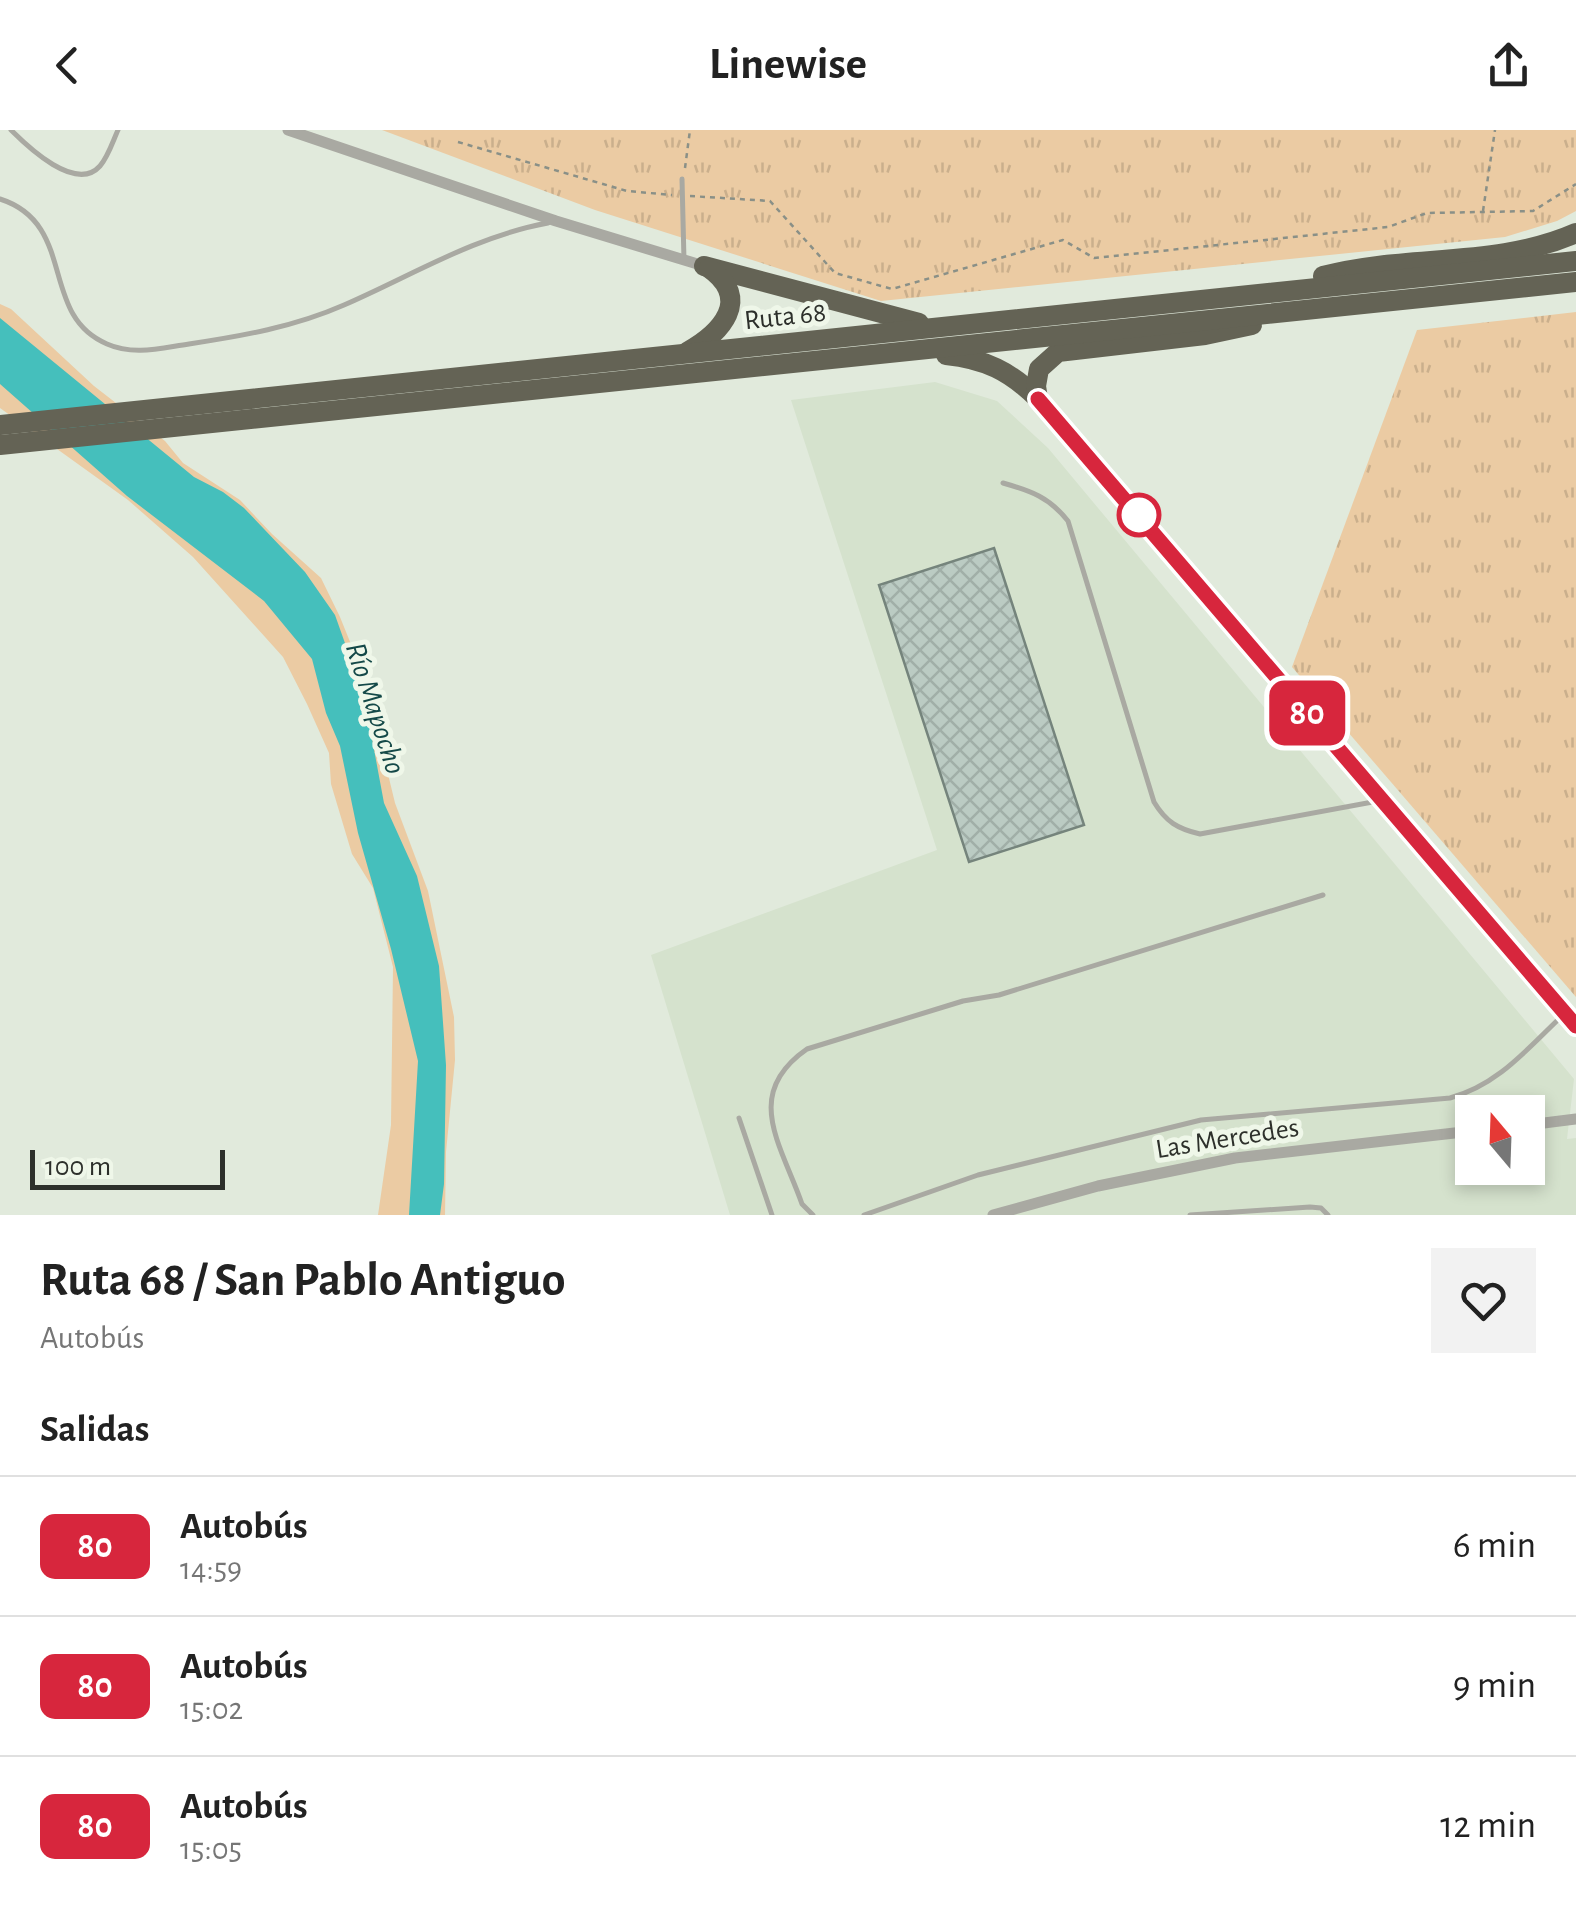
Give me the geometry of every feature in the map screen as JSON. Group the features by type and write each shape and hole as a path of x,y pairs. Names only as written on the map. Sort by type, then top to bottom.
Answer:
{"highway":[{"path":"1038,399 1037,374 1042,364 1058,352 1226,332 1342,271 1514,251 1576,233"},
{"name":"Ruta 68","path":"0,445 904,352 1576,261"},
{"path":"694,263 935,327"},
{"path":"686,353 717,330 730,309 729,292 723,280 694,263"},
{"name":"Ruta 68","path":"6,424 935,327 1576,282"},
{"path":"904,352 967,357 992,364 1038,399"}],"street":[{"path":"288,130 556,221 694,263"},
{"path":"1038,399 1576,1026"},
{"path":"1545,1123 1576,1119"},
{"name":"Las Mercedes","path":"993,1215 1098,1186 1235,1158 1455,1133"}],"lane":[{"path":"12,130 47,160 69,172 83,174 102,164 118,130"},
{"path":"682,179 694,263"},
{"path":"0,199 20,206 39,223 70,308 82,328 107,344 140,351 232,338 298,322 345,305 477,243 556,221"},
{"path":"1002,483 1039,494 1068,521 1154,802 1163,818 1180,830 1200,834 1382,800"},
{"path":"813,1215 802,1204 768,1110 779,1074 807,1049 962,1001 999,995 1322,894"},
{"path":"864,1215 978,1175 1201,1120 1450,1098 1495,1079 1565,1014"},
{"path":"739,1118 772,1215"},
{"path":"1190,1215 1316,1206 1328,1215"}],"path":[{"path":"682,196 690,130"},
{"path":"1483,212 1495,130"},
{"path":"458,142 626,191 770,202 835,273 892,290 1062,240 1094,258 1388,227 1427,213 1533,211 1576,184"}],"shaded area":[{"path":"935,382 997,401 1048,448 1574,1079 1567,1139 1576,1138 1576,1215 730,1215 651,955 937,850 791,400"}],"green space":[{"path":"382,130 1576,130 1576,211 1505,237 881,301 595,210"},
{"path":"0,304 11,309 94,386 165,441 183,463 240,500 321,578 365,679 395,803 428,891 454,1017 445,1215 378,1215 391,1125 393,967 373,888 352,854 331,784 329,753 307,704 283,657 193,557 128,500 0,408"},
{"path":"1576,312 1576,997 1292,667 1417,330"}],"water":[{"path":"0,318 194,477 244,508 305,572 335,615 370,728 384,803 417,876 439,966 446,1065 440,1215 409,1215 418,1061 358,833 340,746 326,713 312,659 264,601 127,496 0,384"}],"building":[{"path":"994,548 1084,825 969,862 879,585"}],"bus line":[{"name":"80","path":"1038,399 1576,1026"}],"water label":[{"name":"Río Mapocho","path":"376,708"}]}
